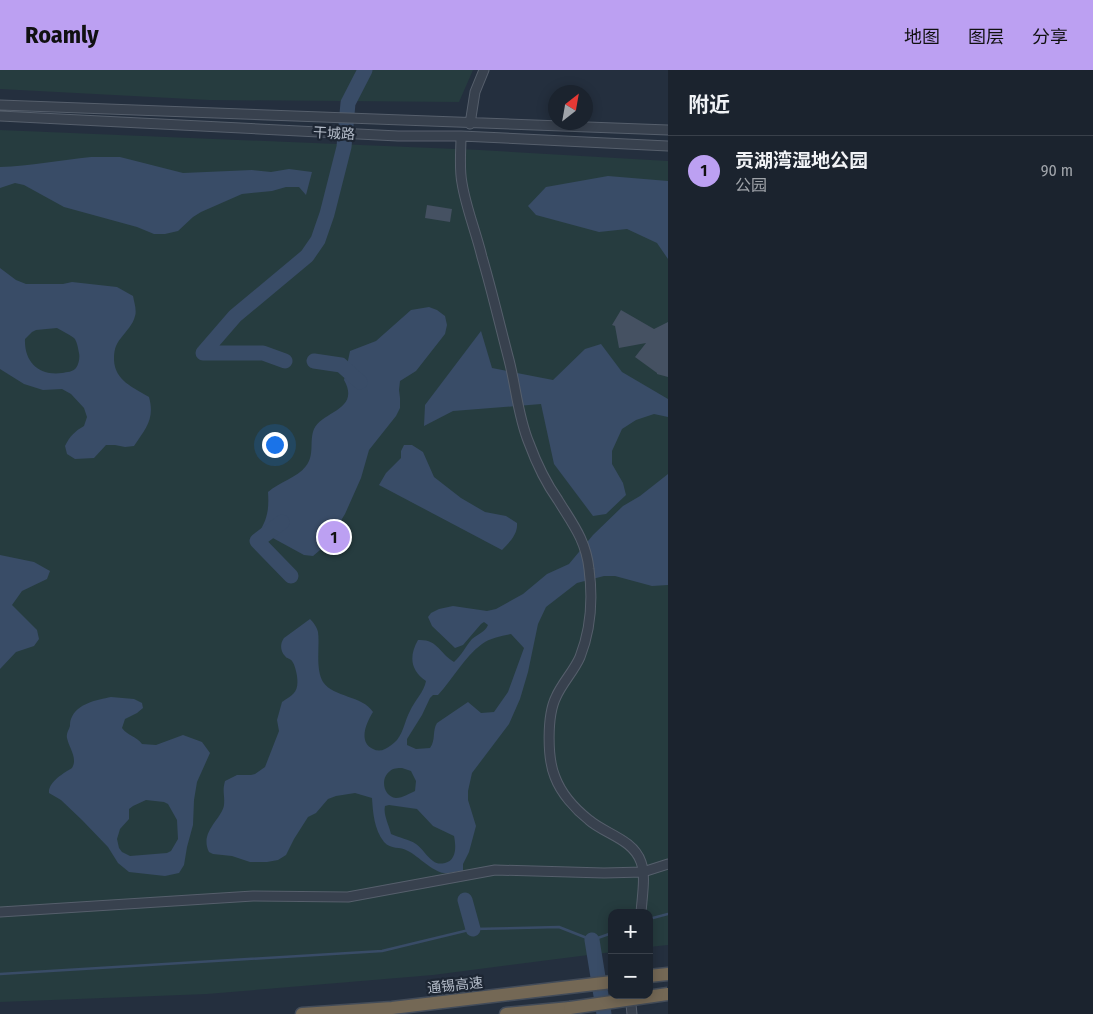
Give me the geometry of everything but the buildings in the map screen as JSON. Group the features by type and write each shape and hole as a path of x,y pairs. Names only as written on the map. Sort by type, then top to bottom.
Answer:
{"highway":[{"path":"653,976 668,974"},
{"name":"通锡高速","path":"302,1014 392,1008 608,983"},
{"path":"506,1014 570,1008 668,994"}],"street":[{"path":"471,124 477,93 485,70"},
{"name":"干城路","path":"0,104 471,124 668,130"},
{"name":"干城路","path":"0,116 398,136 461,136 668,146"},
{"path":"461,136 461,182 510,366 528,442 557,499 575,525 589,564 591,609 580,658 554,699 549,756 555,777 568,798 589,821 633,849 642,863 641,909"},
{"path":"0,912 253,896 348,897 495,870 604,873 643,872 668,864"},
{"path":"630,999 632,1014"}],"green space":[{"path":"0,70 473,70 459,102 209,100 0,89"},
{"path":"0,130 480,150 668,161 668,945 653,947 653,909 608,909 608,953 433,975 207,994 0,1002"}],"water":[{"path":"91,157 120,157 183,173 252,170 271,172 289,169 312,172 306,195 299,187 286,187 272,191 242,194 201,212 178,231 165,234 154,234 137,227 64,207 24,185 15,183 0,188 0,167"},
{"path":"608,176 668,181 668,259 657,243 627,229 599,232 536,215 528,206 546,187"},
{"path":"0,268 16,280 26,284 63,284 72,282 117,287 133,296 136,311 133,322 116,346 115,367 126,383 149,397 151,411 148,423 134,446 106,445 94,458 75,459 67,454 65,446 73,434 84,426 87,417 84,408 71,394 62,389 43,390 24,384 0,369","holes":["57,328 75,339 77,345 79,363 70,372 54,373 40,370 34,366 27,354 25,339 32,332"]},
{"path":"429,307 445,316 447,325 445,334 416,371 400,381 400,408 396,416 369,450 361,478 345,514 326,545 313,556 304,555 260,531 267,512 268,492 298,474 306,466 311,453 314,429 324,418 344,404 348,398 348,390 344,380 350,351 376,341 411,310"},
{"path":"481,331 492,368 553,380 585,349 601,344 622,372 668,399 668,417 654,414 636,420 622,429 612,451 612,464 623,483 626,495 606,514 593,516 554,464 541,404 453,411 424,426 425,405"},
{"path":"404,445 412,445 423,452 434,477 461,498 485,512 506,516 517,523 515,534 511,541 502,550 379,485 386,473 401,458 401,451"},
{"path":"668,474 668,585 652,586 615,576 604,576 577,583 546,607 538,624 520,699 509,724 472,773 468,800 476,826 469,852 463,864 463,871 440,872 408,851 393,847 384,842 376,826 372,798 355,793 328,799 316,813 308,817 286,855 278,860 250,862 232,856 209,852 207,838 224,805 225,781 237,775 255,774 265,767 279,731 277,720 282,702 295,692 297,676 295,666 283,654 281,649 284,638 311,620 318,632 318,664 323,682 334,691 368,706 373,712 366,727 366,742 373,749 384,750 399,737 410,711 425,685 426,681 414,667 412,657 418,640 425,640 434,644 454,662 472,639 488,625 484,622 481,624 463,645 455,648 432,626 428,617 431,613 453,606 487,611 496,609 523,594 547,574 569,564 593,535 623,506 640,496","holes":["511,634 524,648 508,692 494,712 481,713 468,702 437,723 430,748 416,749 407,745 407,739 430,698 433,695 438,695 470,655 488,640","402,768 411,771 416,781 415,791 396,798 388,794 384,787 384,782 387,774 394,769","385,806 417,809 433,826 454,836 455,848 452,859 445,863 436,863 416,844 391,834 385,816"]},
{"path":"0,555 34,562 50,571 47,579 22,591 12,605 37,630 39,639 34,646 16,652 0,669"},
{"path":"111,697 134,699 142,703 143,708 125,719 122,728 142,744 156,745 183,735 202,742 210,753 197,782 193,825 184,865 179,873 165,876 129,872 118,863 108,847 82,820 61,800 49,793 51,785 72,768 74,764 74,757 68,742 67,733 74,714 88,703","holes":["146,800 168,804 177,820 178,839 171,851 167,853 130,856 122,852 117,839 120,829 129,819 129,809"]}],"waterway":[{"path":"285,361 263,353 203,353 235,316 307,256 318,240 327,214 344,147 348,103 365,70"},
{"path":"314,361 341,365 360,382"},
{"path":"282,522 257,541 291,576"},
{"path":"465,900 473,929"},
{"path":"653,918 668,914"},
{"path":"0,974 382,951 473,929 559,927 592,940 608,934"},
{"path":"592,940 604,1014"}],"place":[{"name":"贡湖湾湿地公园","path":"334,537"}]}
